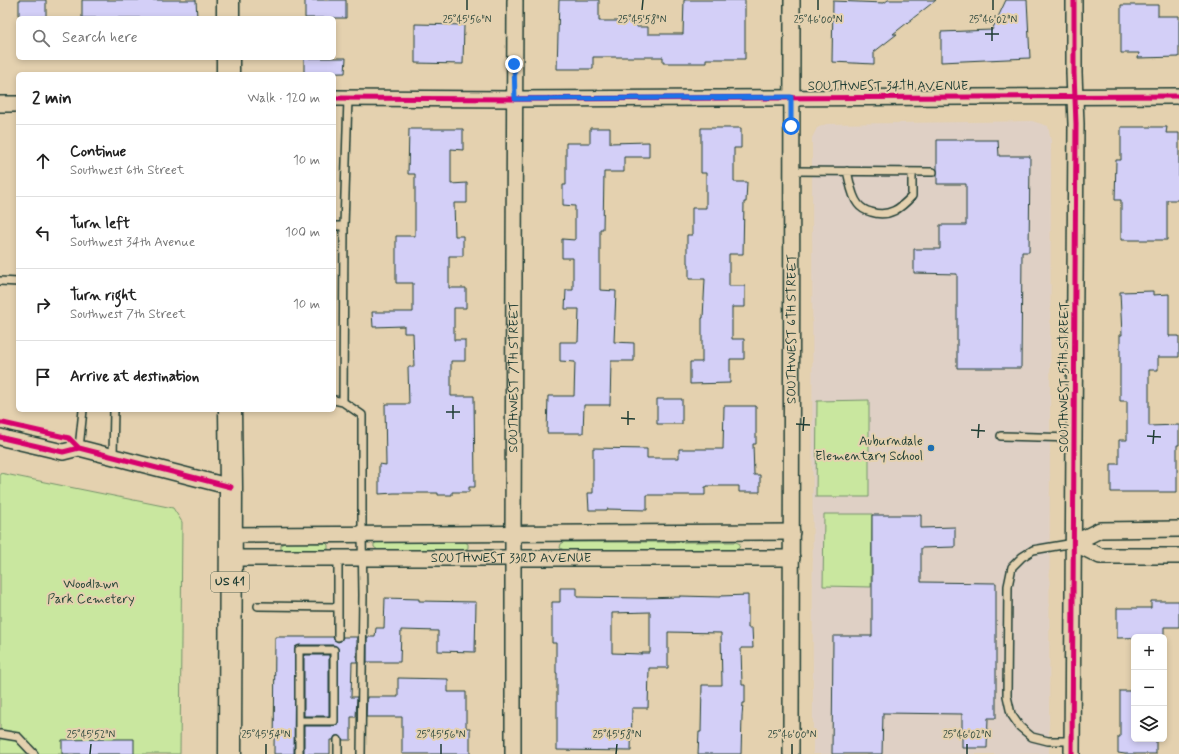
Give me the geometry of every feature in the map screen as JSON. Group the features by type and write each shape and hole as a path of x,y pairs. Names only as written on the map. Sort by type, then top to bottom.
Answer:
{"main road":[{"path":"228,0 228,16"},
{"path":"228,60 228,72"},
{"name":"US 41","path":"230,412 230,754"}],"street":[{"name":"SOUTHWEST 7TH STREET","path":"513,754 514,0"},
{"name":"SOUTHWEST 6TH STREET","path":"791,754 792,0"},
{"name":"SOUTHWEST 5TH STREET","path":"1072,748 1076,124 1074,0"},
{"name":"SOUTHWEST 34TH AVENUE","path":"341,98 515,99 1179,96"},
{"path":"0,104 16,104"},
{"path":"0,437 7,440 63,452 78,448 231,487"},
{"path":"1074,543 1100,530 1179,529"},
{"name":"SOUTHWEST 33RD AVENUE","path":"231,535 792,532"},
{"path":"1074,543 1100,556 1179,556"},
{"name":"SOUTHWEST 33RD AVENUE","path":"231,558 792,558"}],"lane":[{"path":"341,98 344,226 343,402"},
{"path":"792,170 933,172"},
{"path":"847,171 853,194 858,205 875,214 892,213 899,209 912,196 912,172"},
{"path":"336,226 344,226"},
{"path":"0,282 16,282"},
{"path":"336,400 343,402 362,415 363,595 361,754"},
{"path":"78,448 83,412"},
{"path":"113,456 114,412"},
{"path":"1001,436 1074,438"},
{"path":"1072,748 1048,740 1032,737 1020,727 1011,714 1007,696 1007,672 1008,586 1012,567 1022,557 1033,550 1074,543"},
{"path":"338,558 338,637"},
{"path":"258,606 338,606"},
{"path":"299,721 334,721 334,650 299,650 299,721 299,754"},
{"path":"0,734 18,737 34,754"},
{"path":"338,740 338,754"}],"shaded area":[{"name":"Auburndale Elementary School","path":"1032,121 1048,126 1051,141 1049,754 813,754 812,138 817,128 826,124"}],"green space":[{"path":"869,400 869,497 816,497 817,401"},
{"name":"Woodlawn Park Cemetery","path":"0,473 173,508 182,522 180,754 0,754"},
{"path":"824,514 872,514 871,587 823,586"},
{"path":"285,542 326,543 328,545 328,549 325,551 284,551 281,549 281,545"},
{"path":"377,542 465,542 468,544 468,548 464,550 378,550 374,547 374,544"},
{"path":"564,542 736,542 740,544 739,548 736,550 564,550 560,548 561,544"}],"building":[{"path":"19,0 46,0 46,16 19,16"},
{"path":"82,0 196,0 197,16 82,16"},
{"path":"305,0 346,0 346,18 336,18 336,16 305,16"},
{"path":"559,0 599,0 599,21 637,21 637,27 648,27 648,34 683,34 684,0 745,0 745,59 706,59 706,63 663,63 663,57 593,57 593,69 557,69"},
{"path":"888,0 936,0 893,34 897,34 874,52 874,64 832,62 833,1 884,3"},
{"path":"1006,0 1027,0 1030,58 941,62 941,32 992,30"},
{"path":"1121,5 1158,5 1158,16 1179,16 1179,57 1138,58 1139,53 1121,53"},
{"path":"415,24 464,25 463,64 415,63"},
{"path":"336,58 346,58 345,73 304,72 304,60 336,60"},
{"path":"1121,127 1167,127 1166,133 1179,133 1179,200 1167,200 1167,240 1121,240 1121,200 1115,200 1116,160 1121,160"},
{"path":"590,128 610,128 610,143 649,142 649,157 624,157 624,172 604,172 603,229 600,229 600,290 616,291 614,342 634,343 634,361 611,361 610,405 584,405 583,433 547,433 548,396 574,396 575,362 560,361 560,342 578,342 579,309 565,309 566,290 573,290 573,258 562,258 562,239 575,240 575,206 563,205 563,185 566,185 566,143 590,143"},
{"path":"701,128 741,128 741,148 734,148 734,182 747,182 746,202 744,202 743,254 729,254 729,286 745,286 745,307 732,307 732,339 744,339 744,359 730,359 730,383 690,384 690,362 702,362 702,318 705,279 689,279 689,264 687,263 687,235 692,235 692,208 706,208 706,173 701,173"},
{"path":"409,129 463,129 463,150 451,149 451,184 467,183 467,203 454,203 455,236 463,236 463,256 449,256 449,288 466,288 466,308 454,308 454,340 465,340 465,361 451,361 451,396 474,396 475,487 469,487 469,492 452,492 452,495 438,495 438,493 379,494 379,464 386,465 385,404 409,404 408,367 414,367 413,333 404,333 404,326 373,327 372,312 413,312 413,283 396,283 396,236 415,236 415,174 408,174"},
{"path":"937,140 998,140 999,156 1030,156 1029,252 1022,252 1021,368 957,368 957,274 914,273 914,249 940,249 940,225 966,225 966,184 937,184"},
{"path":"1153,291 1153,295 1169,294 1169,336 1179,336 1179,357 1158,357 1158,370 1149,370 1149,426 1179,425 1179,445 1177,445 1177,492 1111,492 1111,464 1119,464 1119,440 1127,440 1127,401 1120,401 1120,335 1122,335 1120,292"},
{"path":"657,399 682,399 682,424 657,424"},
{"path":"724,406 756,406 756,444 753,444 754,475 760,475 760,492 739,492 739,486 707,486 705,487 705,495 647,495 647,510 589,510 588,493 593,493 593,448 647,449 647,458 679,458 679,449 723,449"},
{"path":"872,515 921,515 921,528 955,527 955,547 921,548 921,582 996,583 996,718 988,718 987,748 962,748 962,714 883,713 882,754 832,754 833,636 872,636"},
{"path":"560,588 577,588 577,597 643,598 748,595 748,628 752,628 753,648 741,648 742,685 745,685 745,703 743,703 741,754 698,754 699,732 701,732 702,685 722,685 721,633 668,632 668,668 649,668 648,708 632,708 631,751 557,750 556,643 552,643 552,602 560,602","holes":["650,612 650,653 612,653 612,613"]},
{"path":"385,598 419,599 419,601 476,602 475,652 438,651 438,631 401,630 400,662 367,662 367,637 375,637 376,628 384,628"},
{"path":"1151,601 1179,601 1179,627 1164,627 1164,634 1131,634 1131,638 1117,638 1117,608 1151,608"},
{"path":"275,637 333,637 334,640 338,642 341,641 343,637 357,637 357,662 352,662 351,697 357,697 356,717 351,717 351,740 343,740 340,736 335,736 333,740 330,740 330,754 304,754 304,726 334,726 338,723 338,648 334,645 299,645 295,647 294,754 274,754"},
{"path":"304,655 329,655 329,716 304,716"},
{"path":"398,678 448,679 448,692 466,692 466,728 470,728 470,754 402,754 402,717 366,717 367,697 398,697"},
{"path":"1120,691 1131,691 1131,742 1156,742 1156,754 1118,753 1118,737 1120,737"},
{"path":"134,739 134,754 62,754 62,740"}],"cycle path":[{"path":"1072,754 1076,124 1074,0"},
{"path":"336,98 515,99 1179,96"},
{"path":"0,423 69,438 79,448"},
{"path":"0,437 63,452 79,448 231,487"}],"place":[{"name":"Auburndale Elementary School","path":"931,448"}],"route":[{"path":"514,64 515,99 791,97 791,126"}]}
